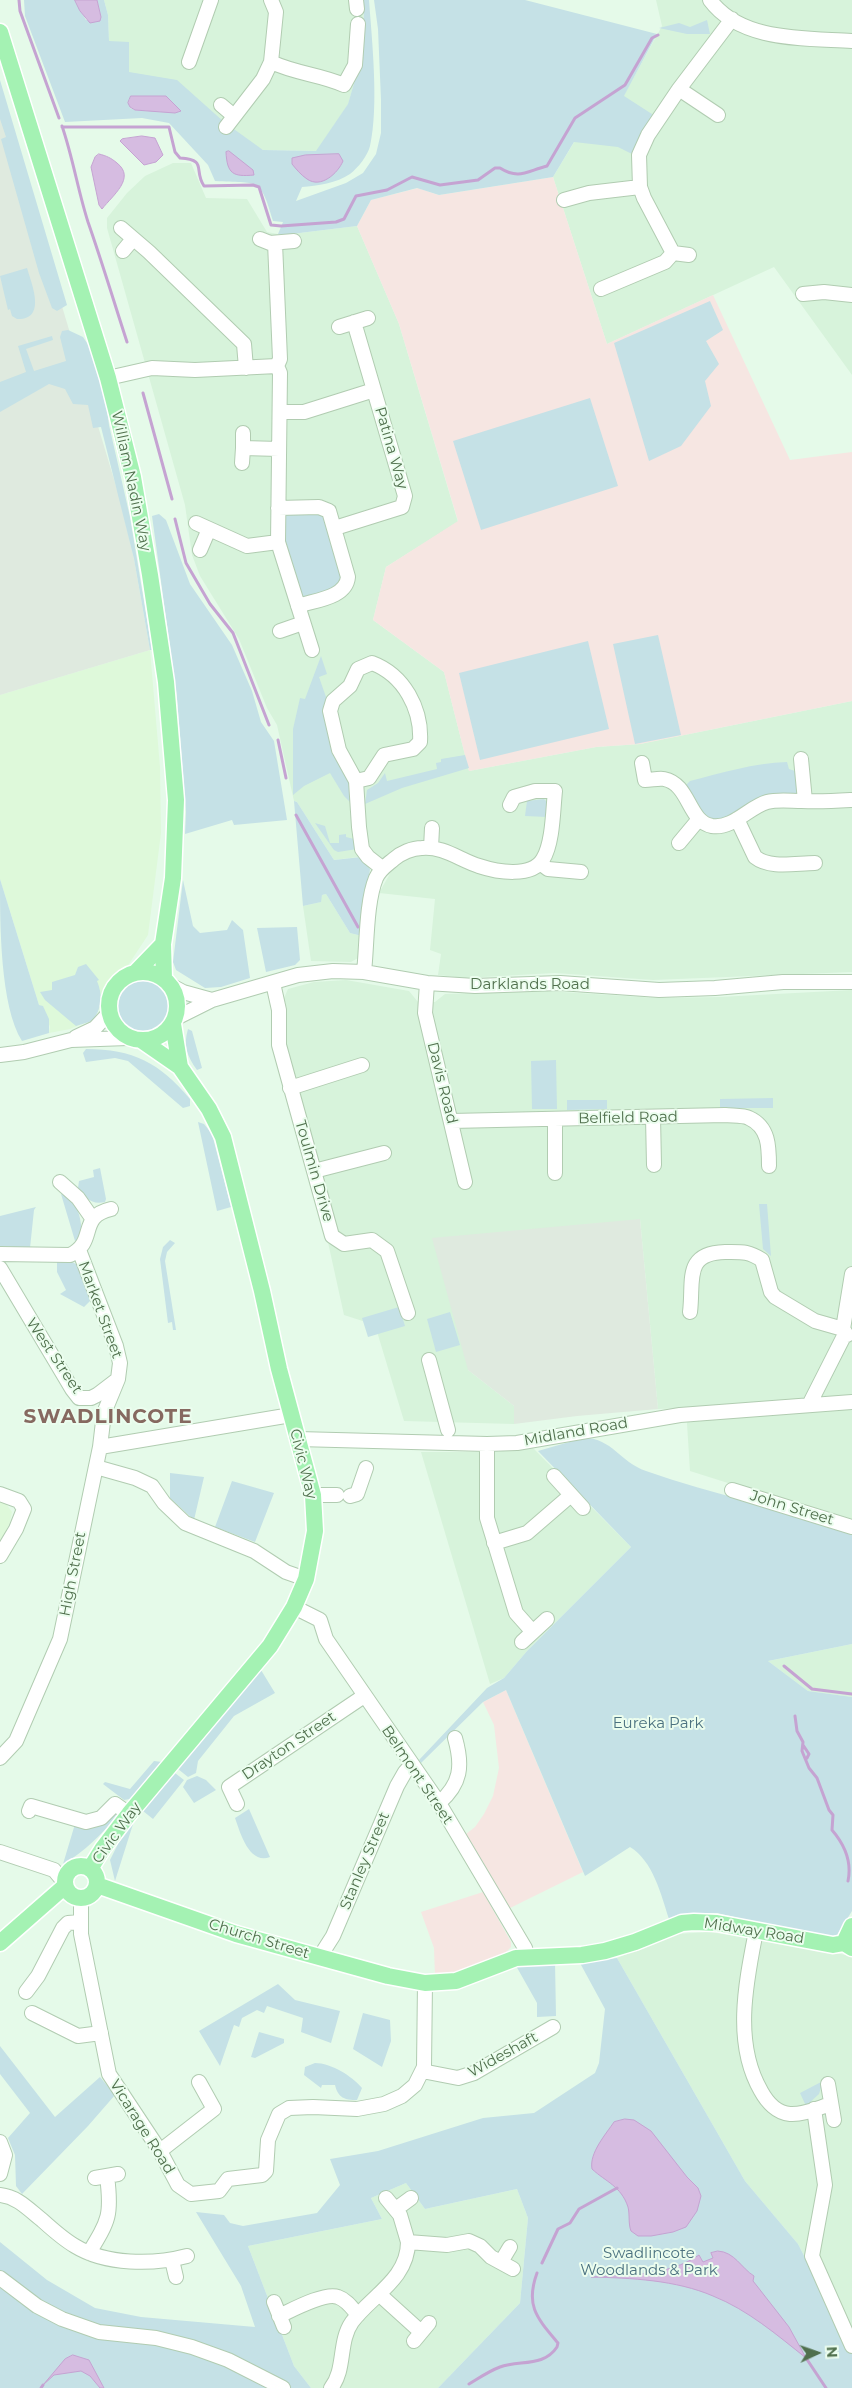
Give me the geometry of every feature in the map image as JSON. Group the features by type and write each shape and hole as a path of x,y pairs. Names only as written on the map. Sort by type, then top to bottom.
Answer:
{"main road":[{"name":"William Nadin Way","path":"0,32 108,378 140,515 159,633 172,734 177,824 173,878 162,944 167,982"},
{"path":"135,973 162,944"},
{"path":"135,973 157,975 167,982 177,1000 174,1021 166,1032 158,1037 134,1039 115,1026 109,1003 114,986 126,976 135,973"},
{"name":"Civic Way","path":"174,1021 180,1067"},
{"name":"Civic Way","path":"90,1869 103,1848 129,1814 270,1646 294,1607 306,1579 314,1531 313,1495 291,1415 222,1132 209,1109 180,1067 134,1039"},
{"path":"0,1944 26,1921 71,1891 89,1896 97,1885 95,1874 90,1869 84,1867 74,1869 66,1875 71,1891"},
{"name":"Church Street","path":"97,1885 236,1934 319,1958 425,1983"},
{"name":"Midway Road","path":"425,1983 456,1981 504,1962 527,1956 592,1954 619,1948 676,1926 694,1922 717,1923 848,1946"},
{"path":"848,1946 852,1926"}],"street":[{"path":"189,62 210,0"},
{"path":"221,105 230,121 263,79 271,62 276,12 270,0"},
{"path":"710,0 732,19 772,35 852,41"},
{"path":"673,253 640,187 639,156 648,135 679,89 732,19"},
{"path":"271,62 291,72 323,76 344,85 354,65 358,24"},
{"path":"679,89 718,115"},
{"path":"564,200 589,193 640,187"},
{"path":"121,228 244,344 246,368"},
{"path":"123,251 133,239"},
{"path":"260,239 275,243 294,241"},
{"path":"275,243 280,360 277,366 280,373 278,542 312,650"},
{"path":"673,253 689,255"},
{"path":"601,289 665,262 673,253"},
{"path":"803,294 824,292 852,294"},
{"path":"339,327 368,318"},
{"name":"Patina Way","path":"335,528 402,507 405,496 354,322"},
{"path":"108,378 152,368 246,368 277,366"},
{"path":"280,412 304,412 374,390"},
{"path":"242,463 243,433"},
{"path":"243,448 279,448"},
{"path":"278,508 319,507 325,509 335,528 348,577 348,584 342,592 298,606"},
{"path":"200,550 203,526 247,546 278,542"},
{"path":"280,630 303,623"},
{"path":"356,781 369,778 384,755 413,749 420,742 421,731 413,700 405,687 380,666 372,662 358,669 350,686 333,702 330,711 339,750 356,781 354,828 362,850 368,858 382,868"},
{"path":"801,759 805,802"},
{"path":"642,763 645,780 665,779 677,786 688,798 699,820 711,826 722,826 737,820 756,805 771,801 852,800"},
{"path":"364,972 372,891 382,868 405,853 421,848 431,848 479,866 501,871 529,869 540,863 548,849 555,791 524,792 514,797 510,805"},
{"path":"679,843 699,820"},
{"path":"737,820 755,857 760,861 768,864 815,863"},
{"path":"431,848 432,828"},
{"path":"540,863 548,869 581,872"},
{"name":"Darklands Road","path":"174,1021 212,1000 308,974 348,971 427,983 475,986 570,983 659,990 715,988 783,982 852,982"},
{"path":"167,982 183,992 212,1000"},
{"name":"Toulmin Drive","path":"273,983 279,1010 279,1045 332,1236 344,1244 372,1240 387,1251 408,1313"},
{"name":"Davis Road","path":"427,983 425,1013 465,1182"},
{"path":"0,1055 24,1052 71,1040 95,1028 110,1012"},
{"path":"71,1040 134,1039"},
{"path":"290,1088 362,1065"},
{"name":"Belfield Road","path":"451,1121 725,1115 748,1118 762,1129 769,1140 769,1166"},
{"path":"653,1117 654,1165"},
{"path":"555,1120 555,1173"},
{"path":"314,1171 384,1153"},
{"path":"60,1182 78,1198 92,1218"},
{"path":"0,1254 70,1255 79,1250 86,1240 92,1218 97,1213 111,1209"},
{"name":"Market Street","path":"79,1250 116,1346 119,1375"},
{"path":"690,1312 692,1270 698,1260 710,1252 750,1252 762,1260 771,1292 775,1297 815,1321 846,1333"},
{"name":"West Street","path":"0,1268 36,1332 79,1398 97,1396 119,1375"},
{"path":"809,1405 846,1333 852,1274"},
{"path":"429,1360 448,1430"},
{"name":"High Street","path":"0,1758 16,1741 60,1638 100,1447 104,1413 119,1375"},
{"name":"Midland Road","path":"298,1439 487,1444 517,1443 678,1415 852,1402"},
{"path":"100,1447 291,1415"},
{"path":"487,1444 485,1500 487,1518 516,1613 532,1632"},
{"path":"96,1467 135,1478 152,1486 164,1503 185,1523 259,1554 286,1572 306,1579"},
{"path":"313,1495 344,1496 357,1494 366,1468"},
{"path":"554,1476 583,1508"},
{"name":"John Street","path":"732,1490 852,1527"},
{"path":"494,1543 527,1534 571,1495"},
{"path":"0,1556 16,1529 24,1509 18,1501 6,1496"},
{"name":"Belmont Street","path":"294,1607 320,1620 326,1639 439,1803 525,1948 527,1956"},
{"path":"522,1642 547,1620"},
{"name":"Drayton Street","path":"237,1804 229,1787 364,1696"},
{"path":"439,1803 452,1791 459,1776 460,1758 455,1738"},
{"name":"Stanley Street","path":"319,1958 333,1936 397,1786 412,1764"},
{"path":"28,1811 31,1806 86,1822 101,1818 115,1804 129,1814"},
{"path":"0,1852 54,1870 71,1891"},
{"name":"Vicarage Road","path":"71,1891 80,1922 109,2074 160,2151 178,2185 192,2194 219,2192 228,2179 262,2175 266,2171 268,2140 279,2114 289,2108 357,2109 384,2104 402,2096 415,2085 422,2071"},
{"path":"26,1992 38,1976 63,1928 68,1924 80,1922"},
{"path":"756,1931 744,2009 748,2063 755,2082 765,2098 777,2110 789,2114 801,2113 831,2104"},
{"path":"422,2071 424,2067 425,1983"},
{"path":"32,2013 78,2036 101,2033"},
{"name":"Wideshaft","path":"422,2071 458,2078 474,2074 553,2026"},
{"path":"160,2151 214,2109 199,2082"},
{"path":"828,2084 834,2120"},
{"path":"814,2109 825,2185 812,2256 852,2346"},
{"path":"0,2142 5,2155 0,2174"},
{"path":"88,2253 103,2230 110,2212 107,2176"},
{"path":"0,2195 18,2200 74,2246 88,2253 132,2260 172,2260 187,2256"},
{"path":"331,2388 340,2370 348,2330 358,2315 393,2280 406,2257 408,2242 404,2226 396,2209 386,2198"},
{"path":"396,2209 411,2198"},
{"path":"408,2242 447,2245 469,2241 507,2265 510,2247"},
{"path":"172,2260 176,2276"},
{"path":"0,2278 38,2306 68,2322 99,2332 156,2338 192,2347 228,2360 283,2388"},
{"path":"379,2294 421,2332"},
{"path":"274,2302 282,2322 324,2297 335,2296 344,2300 358,2315"}],"shaded area":[{"path":"75,0 97,0 101,17 100,21 90,23 80,11"},
{"path":"104,0 364,0 363,52 348,105 317,151 263,150 127,73 109,41 108,15"},
{"path":"656,0 852,0 852,375 774,267 607,344 553,177 590,116 623,97 662,26"},
{"path":"131,96 166,96 181,111 175,113 135,110 128,103"},
{"path":"0,100 119,496 134,559 150,650 0,695"},
{"path":"142,136 155,138 163,155 156,162 144,165 120,141 122,139"},
{"path":"229,151 253,170 254,175 241,175 232,172 228,165 226,152"},
{"path":"99,154 109,157 117,163 124,175 121,186 102,209 99,205 91,167 95,157"},
{"path":"339,154 343,161 341,166 333,175 323,181 312,182 292,164 292,158 305,155"},
{"path":"173,163 191,163 206,198 247,199 267,232 283,235 357,226 399,324 458,522 386,567 373,620 444,672 469,771 596,747 640,744 852,701 852,972 653,980 555,973 465,978 438,975 441,954 430,950 435,899 379,893 392,870 375,855 334,860 297,802 294,801 277,725 267,708 239,639 200,576 192,555 185,505 107,228 107,218 127,193 145,176"},
{"path":"553,177 607,344 713,295 790,460 852,452 852,701 640,744 596,747 469,771 444,672 373,620 386,567 458,521 399,324 357,226 371,200 418,188 439,195"},
{"path":"150,650 160,767 161,833 148,935 92,1020 70,1029 49,1033 50,1027 43,1007 39,1005 0,879 0,695"},
{"path":"326,894 350,933 362,936 361,951 358,958 351,962 311,961 303,906 320,902 322,895"},
{"path":"346,980 409,991 418,1002 435,1002 445,994 547,991 656,998 719,997 852,990 852,1519 769,1496 690,1471 686,1408 658,1409 640,1219 468,1370 514,1406 514,1424 404,1421 375,1325 344,1315 283,1038 287,1009 284,998 288,989 314,982"},
{"path":"640,1219 658,1409 514,1424 514,1406 468,1370 432,1238"},
{"path":"533,1448 631,1547 527,1651 504,1678 490,1684 421,1452 493,1452"},
{"path":"0,1500 4,1501 12,1512 10,1522 0,1545"},
{"path":"852,1644 852,1697 808,1691 768,1661"},
{"path":"506,1690 583,1872 510,1908 466,1834 475,1827 493,1796 499,1768 494,1725 483,1702"},
{"path":"483,1892 511,1942 511,1947 505,1953 463,1971 435,1977 434,1948 421,1912"},
{"path":"711,1932 852,1956 852,2349 798,2244 745,2181 617,1958 675,1934"},
{"path":"625,2119 634,2120 651,2131 698,2188 701,2196 697,2211 686,2227 673,2232 638,2236 631,2231 628,2207 621,2194 613,2185 592,2169 593,2157 603,2138 614,2122"},
{"path":"406,2183 425,2209 517,2189 528,2218 520,2303 438,2388 311,2388 294,2366 248,2246 382,2219 371,2198"},
{"path":"718,2251 729,2254 754,2276 753,2281 789,2327 806,2358 738,2308 713,2296 669,2283 591,2277 633,2275 661,2271 687,2262 699,2255 703,2262 713,2258 711,2253"},
{"path":"73,2355 89,2360 104,2388 100,2388 90,2376 81,2371 54,2375 43,2385 65,2359"}],"green space":[{"path":"24,0 75,0 86,20 100,21 101,17 97,0 104,0 108,15 109,41 129,42 129,72 177,80 224,122 263,150 316,151 348,104 363,52 364,0 369,0 373,54 374,112 369,150 350,174 333,182 302,187 296,201 346,183 363,173 376,154 381,133 381,100 378,29 374,0 525,0 657,34 624,96 655,116 634,155 618,147 574,142 553,177 439,195 417,188 371,200 357,226 283,235 278,234 283,222 273,221 269,206 261,189 249,183 215,181 208,165 169,123 142,118 65,122 25,16","holes":["129,99 180,112 135,110 130,108"]},
{"path":"707,20 710,34 687,34 659,28 679,23 690,27"},
{"path":"0,80 67,305 57,311 52,308 39,273 1,139 6,137 0,119"},
{"path":"27,268 34,292 35,308 32,314 26,318 17,319 12,316 10,309 8,310 0,276"},
{"path":"710,301 723,330 706,341 719,364 705,381 711,406 681,446 649,461 614,343"},
{"path":"68,330 83,337 89,346 105,395 109,425 130,517 152,650 150,650 134,559 101,427 93,428 88,405 73,404 65,389 49,384 0,412 0,382 26,372 18,346 52,336 53,340 26,349 34,371 66,361 60,337 62,331"},
{"path":"590,398 618,486 481,530 453,441"},
{"path":"320,513 326,518 344,577 340,587 302,599 285,539 286,514"},
{"path":"159,514 166,520 190,584 232,645 252,691 261,722 274,741 287,820 234,825 232,820 185,834 186,812 177,698 152,516"},
{"path":"658,635 681,735 635,744 613,644"},
{"path":"588,641 609,729 480,760 459,673"},
{"path":"321,656 327,674 319,677 326,697 329,700 351,785 351,803 344,796 330,773 304,786 293,795 293,729 300,698 305,699"},
{"path":"465,755 469,768 402,788 365,804 367,790 378,783 385,773 387,781 437,769 436,763 441,762 441,759"},
{"path":"787,762 789,769 795,771 797,792 795,795 741,811 721,821 712,820 701,814 686,785 690,781 738,769 762,764"},
{"path":"544,799 547,802 547,817 525,816 527,801"},
{"path":"294,801 297,802 334,860 361,857 370,869 362,936 350,933 326,894 322,895 321,902 303,906"},
{"path":"315,823 325,826 330,843 339,843 339,835 346,834 346,837 354,839 357,849 338,852 334,850"},
{"path":"0,879 39,1005 43,1006 49,1019 49,1033 22,1041 9,1007 5,986 1,941"},
{"path":"183,880 193,926 200,933 227,930 232,920 243,930 250,978 221,987 205,988 176,970 173,962"},
{"path":"297,927 300,960 295,965 266,972 257,928"},
{"path":"86,964 99,980 97,981 100,991 100,1007 92,1021 76,1026 45,1000 40,992 52,990 52,982 75,975 78,967"},
{"path":"139,980 149,980 163,987 170,1001 170,1011 163,1025 149,1032 139,1032 129,1028 122,1021 118,1011 118,1001 122,991 129,984"},
{"path":"188,1029 192,1031 202,1068 197,1070 187,1051"},
{"path":"86,1049 118,1052 144,1060 168,1076 179,1087 190,1099 190,1106 183,1108 128,1061 115,1058 86,1062 83,1053"},
{"path":"556,1060 557,1109 532,1109 531,1061"},
{"path":"773,1098 773,1108 720,1108 720,1099"},
{"path":"567,1100 607,1100 607,1109 567,1110"},
{"path":"198,1122 204,1124 212,1134 231,1207 217,1211"},
{"path":"100,1168 106,1199 105,1202 100,1203 92,1202 86,1198 78,1188 79,1181 94,1177 93,1170"},
{"path":"61,1194 72,1200 80,1218 81,1237 75,1241"},
{"path":"759,1204 767,1204 771,1256 763,1249"},
{"path":"36,1207 34,1210 30,1248 0,1246 0,1216"},
{"path":"170,1240 175,1243 167,1252 165,1261 176,1330 173,1330 172,1322 168,1323 160,1259 163,1247"},
{"path":"57,1261 72,1262 78,1265 91,1300 84,1307 60,1294 66,1290 57,1272"},
{"path":"399,1307 405,1326 368,1337 362,1318"},
{"path":"450,1312 460,1345 436,1352 427,1319"},
{"name":"Eureka Park","path":"583,1438 601,1441 637,1467 671,1480 852,1532 852,1644 768,1661 808,1691 852,1697 852,1911 837,1935 824,1938 717,1913 700,1913 669,1919 650,1869 638,1853 630,1847 585,1876 506,1690 483,1702 421,1763 419,1760 487,1688 504,1678 527,1651 631,1547 538,1451"},
{"path":"170,1473 204,1477 194,1520 170,1498"},
{"path":"232,1481 274,1493 255,1542 215,1527"},
{"path":"261,1670 275,1693 234,1716 198,1761 196,1773 188,1777 178,1769"},
{"path":"154,1761 162,1762 130,1799 124,1800 103,1784 105,1782 130,1789"},
{"path":"175,1773 184,1780 153,1819 143,1811"},
{"path":"197,1776 206,1780 216,1790 194,1803 183,1787 187,1780"},
{"path":"249,1809 270,1857 256,1856 246,1846 235,1818"},
{"path":"114,1811 119,1815 106,1829 86,1848 63,1864 75,1824"},
{"path":"134,1821 115,1881 110,1860 119,1842"},
{"name":"Swadlincote Woodlands & Park","path":"617,1958 745,2181 798,2244 852,2349 852,2388 438,2388 520,2303 528,2218 517,2189 425,2209 406,2183 371,2198 382,2219 248,2246 294,2366 311,2388 0,2388 0,2242 47,2280 95,2308 141,2317 255,2327 241,2286 196,2212 224,2215 230,2223 243,2226 317,2213 340,2185 330,2159 378,2151 483,2118 534,2113 595,2073 599,2063 605,2009 580,1963"},
{"path":"555,1962 556,2016 537,2017 537,2003 515,1964"},
{"path":"278,1984 295,2000 340,2011 331,2043 301,2032 303,2018 267,2006 264,2013 257,2010 242,2018 239,2027 234,2025 220,2066 199,2031"},
{"path":"363,2013 390,2020 391,2041 382,2067 353,2049"},
{"path":"259,2032 284,2039 284,2043 255,2058 251,2057"},
{"path":"0,2046 55,2117 100,2077 115,2095 88,2126 22,2194 16,2186 15,2155 8,2138 30,2113 0,2074"},
{"path":"315,2063 328,2065 358,2083 362,2088 357,2100 340,2095 335,2085 322,2085 321,2088 304,2075 305,2067"},
{"path":"823,2081 819,2094 806,2106 800,2093"}],"waterway":[{"path":"19,0 20,11 59,118"},
{"path":"62,127 169,127 175,152 180,158 189,159 197,163 204,186 253,185 259,187 271,225 336,222 344,219 356,196 387,190 412,177 440,185 478,180 495,168 518,174 547,166 575,118 625,85 652,38 658,35"},
{"path":"62,126 84,210 127,342"},
{"path":"143,393 172,499"},
{"path":"175,519 186,563 210,604 233,633 269,725"},
{"path":"278,740 286,778"},
{"path":"296,815 358,927"},
{"path":"784,1666 812,1689 852,1694"},
{"path":"795,1716 797,1731 803,1742 802,1751 809,1768 817,1778 829,1810 833,1815 832,1830 840,1841 848,1860 848,1881"},
{"path":"803,1745 809,1754 807,1758"},
{"path":"542,2263 558,2229 570,2223 579,2209 617,2188"},
{"path":"469,2384 500,2367 545,2358 557,2347 558,2343 535,2311 532,2294 537,2273"},
{"path":"806,2358 826,2388"}],"district":[{"name":"SWADLINCOTE","path":"108,1417"}]}
